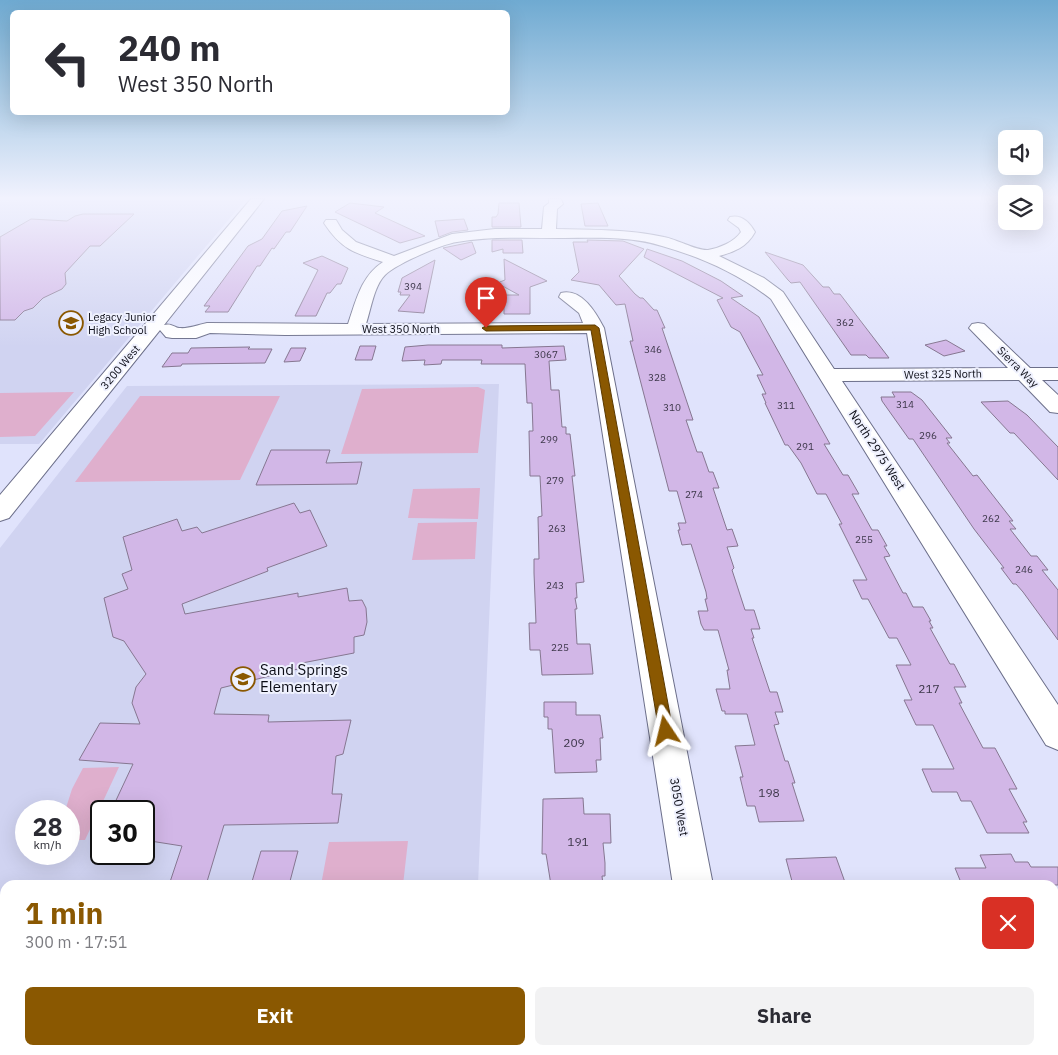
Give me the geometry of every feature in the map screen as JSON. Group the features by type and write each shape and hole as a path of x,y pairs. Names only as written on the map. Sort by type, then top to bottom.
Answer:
{"street":[{"name":"3200 West","path":"0,511 160,329 221,248"},
{"path":"358,248 395,260"},
{"name":"North 2975 West","path":"355,329 372,281 380,271 395,260 425,248"},
{"name":"North 2975 West","path":"685,248 705,255 758,281 777,296 1058,734"},
{"path":"705,255 725,248"},
{"name":"3050 West","path":"567,297 586,310 595,328 692,880"},
{"name":"West 350 North","path":"160,329 172,333 196,333 207,328 595,328"},
{"name":"Sierra Way","path":"978,328 1058,407"},
{"name":"West 325 North","path":"829,376 1058,374"}],"shaded area":[{"name":"Legacy Junior High School","path":"0,248 204,248 39,444 0,444"},
{"name":"Sand Springs Elementary","path":"499,384 478,880 0,880 0,548 127,386"},
{"path":"478,387 485,390 478,453 341,454 362,389"},
{"path":"74,392 35,436 0,437 0,393"},
{"path":"140,396 280,396 240,480 75,482"},
{"path":"480,488 478,519 408,518 413,489"},
{"path":"477,522 475,559 412,560 418,523"},
{"path":"119,767 104,800 90,800 90,829 85,840 80,840 80,800 68,800 83,768"},
{"path":"408,841 404,880 322,880 329,842"}],"building":[{"path":"0,248 88,248 65,273 66,284 62,289 43,298 33,308 24,311 15,320 0,320"},
{"path":"246,248 272,248 260,266 257,266 228,312 205,312 210,306 204,306"},
{"path":"443,248 474,248 476,253 461,260"},
{"path":"492,248 523,248 523,253 503,253 503,249 492,252"},
{"path":"574,248 644,249 619,276 635,294 643,298 654,310 657,310 665,328 662,328 693,420 686,420 697,452 702,452 709,472 713,472 719,488 713,488 727,530 732,529 738,546 727,547 734,568 732,570 745,610 754,610 760,629 751,629 754,638 752,638 770,692 777,692 783,712 775,712 779,724 774,725 785,761 788,761 795,783 792,783 804,821 759,822 755,806 747,806 740,777 743,777 735,746 755,745 747,714 725,714 725,711 722,711 716,689 730,689 727,670 729,670 718,630 704,630 701,624 698,611 708,611 705,599 707,599 706,592 691,544 682,545 678,523 686,523 677,491 669,491 630,341 633,341 625,304 616,305 599,285 571,280 579,272"},
{"path":"647,249 682,261 721,281 743,296 731,298 759,317 830,444 824,444 843,475 848,475 859,494 852,494 872,530 878,530 887,546 884,546 890,556 884,557 903,593 906,593 913,607 923,607 931,621 929,621 933,628 930,628 950,664 954,664 966,687 954,687 962,703 959,703 983,748 995,748 1017,789 1009,789 1027,822 1023,822 1029,833 987,833 971,801 961,801 957,792 932,792 922,769 954,769 933,725 916,725 904,700 912,700 896,665 911,665 897,638 889,638 868,599 862,599 853,580 867,580 839,524 842,524 826,494 817,494 801,463 788,445 785,445 762,394 766,394 757,375 763,375 740,332 731,327 717,300 723,298 644,257"},
{"path":"765,252 803,265 823,287 829,287 834,294 840,294 889,358 869,358 866,355 851,355 800,282 791,283"},
{"path":"322,256 348,268 341,284 337,284 330,293 327,293 316,316 295,316 318,270 303,263"},
{"path":"504,259 547,281 530,287 530,314 504,314 504,295 519,295 497,283 505,280"},
{"path":"435,260 424,313 398,311 410,295 400,295 401,292 398,292 402,278"},
{"path":"946,340 965,351 944,356 925,345"},
{"path":"428,345 502,345 502,348 564,346 566,360 549,361 551,390 559,390 562,427 566,427 566,434 570,434 575,476 572,476 584,582 576,583 577,644 590,644 593,674 542,675 540,650 530,650 529,623 536,623 534,559 539,559 538,517 542,516 540,476 530,476 529,431 533,431 532,403 527,403 525,364 481,364 482,360 442,360 441,364 424,365 425,360 402,361 405,347"},
{"path":"360,346 376,346 372,360 355,360"},
{"path":"250,347 248,349 272,349 265,363 182,364 181,366 162,367 172,353 188,353 191,348"},
{"path":"291,348 306,348 300,361 284,362"},
{"path":"892,392 911,392 922,400 952,438 946,438 950,443 947,443 973,476 977,475 1013,521 1009,521 1016,529 1010,529 1031,556 1037,556 1048,570 1042,570 1058,590 1058,640 1023,592 1016,584 1013,584 1001,568 1004,568 974,529 913,439 909,439 882,401 881,397 895,397"},
{"path":"1008,401 1027,415 1058,447 1058,480 1014,433 1010,433 981,402"},
{"path":"271,450 330,450 326,463 362,462 357,484 256,485"},
{"path":"294,503 300,513 310,510 327,546 267,568 268,571 182,604 185,614 298,593 298,597 347,588 349,601 362,600 366,608 367,622 364,635 354,637 354,653 302,663 302,668 221,688 214,714 269,715 268,722 351,720 343,754 336,756 332,794 342,794 338,823 224,825 208,880 171,880 182,846 155,842 155,800 116,800 133,764 79,760 100,723 140,724 132,703 136,687 146,674 124,641 113,637 104,598 128,589 122,574 132,570 123,537 177,519 182,531 197,527 202,533"},
{"path":"544,702 576,702 576,715 600,715 603,738 600,738 601,760 596,760 597,772 555,773 552,729 548,729 548,717 544,717"},
{"path":"583,798 584,814 610,814 611,843 603,843 605,876 602,876 602,880 550,880 546,854 542,854 543,799"},
{"path":"261,851 298,851 290,880 252,880"},
{"path":"1011,854 1015,862 1028,862 1031,867 1058,867 1058,880 960,880 955,868 986,868 980,855"},
{"path":"836,857 844,880 792,880 786,859"}],"place":[{"name":"Legacy Junior High School","path":"71,323"},
{"name":"Sand Springs Elementary","path":"243,679"}],"route":[{"path":"486,328 595,328 666,731"}]}
